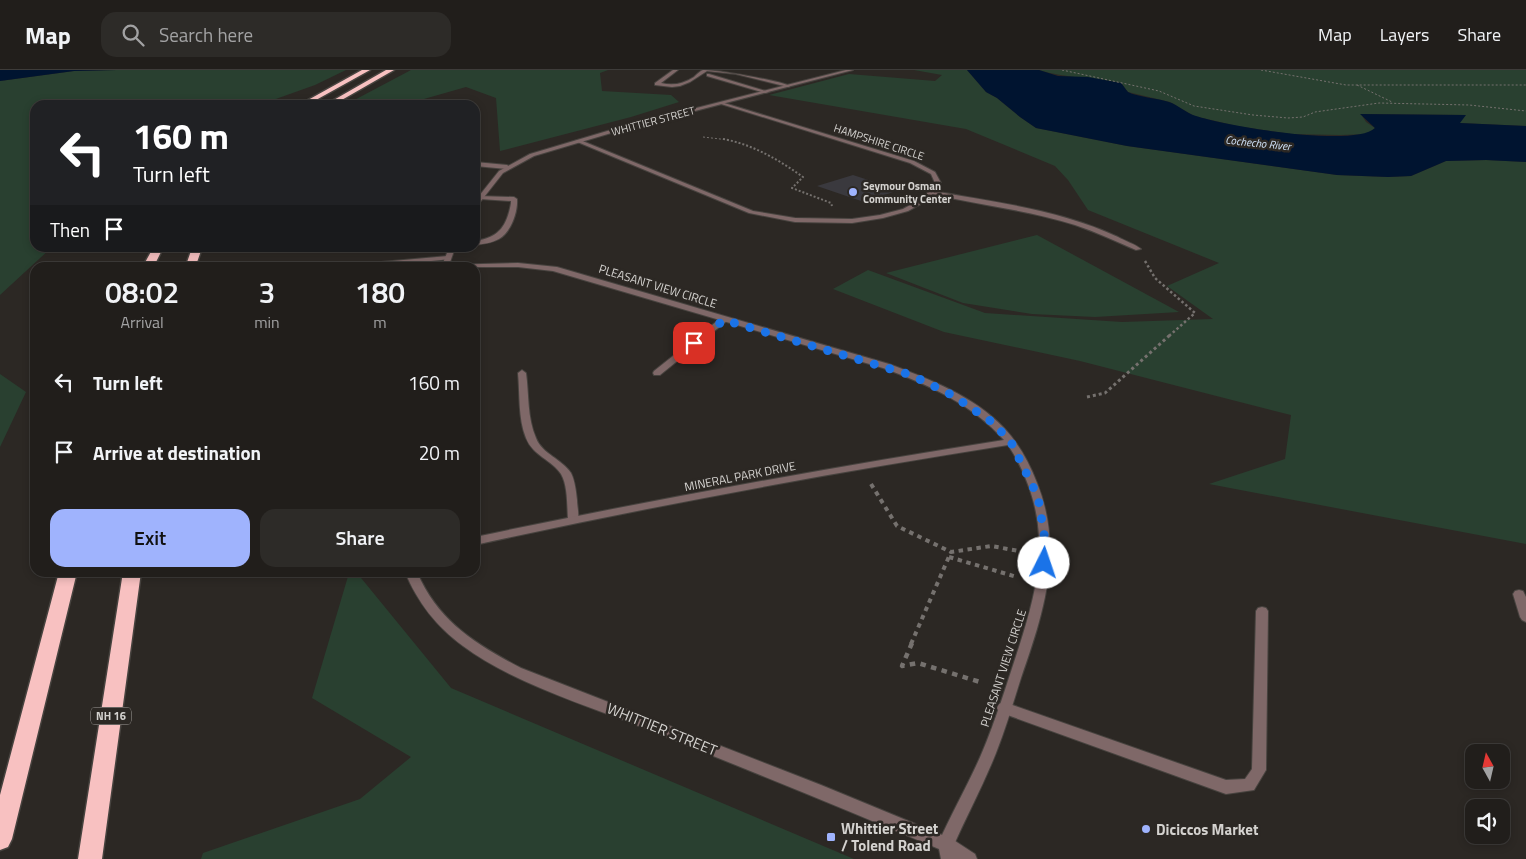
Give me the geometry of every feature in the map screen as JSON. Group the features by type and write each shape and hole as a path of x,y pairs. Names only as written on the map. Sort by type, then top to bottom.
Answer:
{"highway":[{"path":"311,100 367,70"},
{"path":"337,100 391,70"},
{"path":"0,839 67,577"},
{"name":"NH 16","path":"90,859 131,577"}],"street":[{"path":"676,70 658,84 685,85 706,70 736,73 788,86"},
{"name":"WHITTIER STREET","path":"480,198 494,179 507,167 532,155 578,141 851,70"},
{"path":"700,74 767,92"},
{"name":"HAMPSHIRE CIRCLE","path":"723,103 921,166 933,173 937,178 938,183 933,193"},
{"path":"578,141 751,212 783,219 821,222 889,215 917,206 933,193 985,202 1068,222 1096,230 1138,249"},
{"path":"480,164 507,167"},
{"path":"480,198 508,198 514,199 515,203 512,215 500,236 480,242"},
{"name":"PLEASANT VIEW CIRCLE","path":"480,264 518,265 554,269 886,366 933,384 952,395 992,422 1011,442 1038,497 1045,540 1035,612 988,754 948,851"},
{"path":"658,373 724,320"},
{"path":"522,373 529,436 535,448 567,475 573,520"},
{"name":"MINERAL PARK DRIVE","path":"480,540 573,520 877,463 1011,442"},
{"name":"WHITTIER STREET","path":"412,577 424,602 440,622 461,640 516,672 969,859"},
{"path":"1519,594 1526,617"},
{"path":"1004,708 1226,787 1249,785 1259,770 1262,611"}],"path":[{"path":"1062,70 1159,91 1194,106 1288,118 1379,103 1469,105 1526,111"},
{"path":"1261,70 1327,83 1356,85 1526,85"},
{"path":"1356,85 1395,103"},
{"path":"703,137 718,136 768,154 779,160 803,177 792,188 832,203 833,210"},
{"path":"1087,397 1105,393 1195,313 1156,278 1138,249"},
{"path":"871,484 897,526 951,552 990,546 1025,552"},
{"path":"951,552 902,666 918,663 980,682"},
{"path":"949,557 1017,577"}],"green space":[{"path":"346,70 315,85 273,100 30,100 30,252 47,252 36,262 30,262 30,267 0,295 0,81 74,71"},
{"path":"411,70 608,70 600,73 602,91 671,95 679,102 631,117 500,151 496,98 466,87 420,100 354,100"},
{"path":"914,70 967,70 986,92 997,98 1036,128 1127,146 1337,175 1411,176 1446,161 1526,162 1526,544 1209,484 1285,459 1291,415 1080,361 944,332 833,289 868,270 985,313 1122,322 1213,319 1167,286 1219,263 1088,210 1068,180 1055,166 966,129 769,95 849,74 935,81 942,75"},
{"path":"1039,70 1526,70 1526,126 1459,123 1465,115 1361,114 1366,122 1375,128 1368,134 1291,134 1237,126 1194,116 1170,102 1128,92 1121,83 1059,75"},
{"path":"1037,235 1179,312 1095,317 1032,314 963,303 886,273"},
{"path":"0,374 26,392 0,447"},
{"path":"348,577 360,577 451,688 854,859 201,859 203,853 360,799 411,757 312,698"}],"water":[{"path":"0,70 116,70 74,71 0,81"},
{"name":"Cochecho River","path":"967,70 1039,70 1058,76 1088,77 1121,83 1128,92 1169,102 1196,116 1233,125 1317,136 1362,134 1375,128 1360,114 1466,115 1460,123 1526,126 1526,162 1446,161 1411,176 1337,175 1127,146 1036,128 997,98 986,92"}],"building":[{"name":"Seymour Osman Community Center","path":"853,175 899,190 864,202 817,186"}],"place":[{"name":"Seymour Osman Community Center","path":"853,192"},
{"name":"Diciccos Market","path":"1146,829"},
{"name":"Whittier Street / Tolend Road","path":"831,837"}],"route":[{"path":"694,343 724,320 886,366 933,384 952,395 992,422 1011,442 1038,497 1045,540 1044,563"}]}
